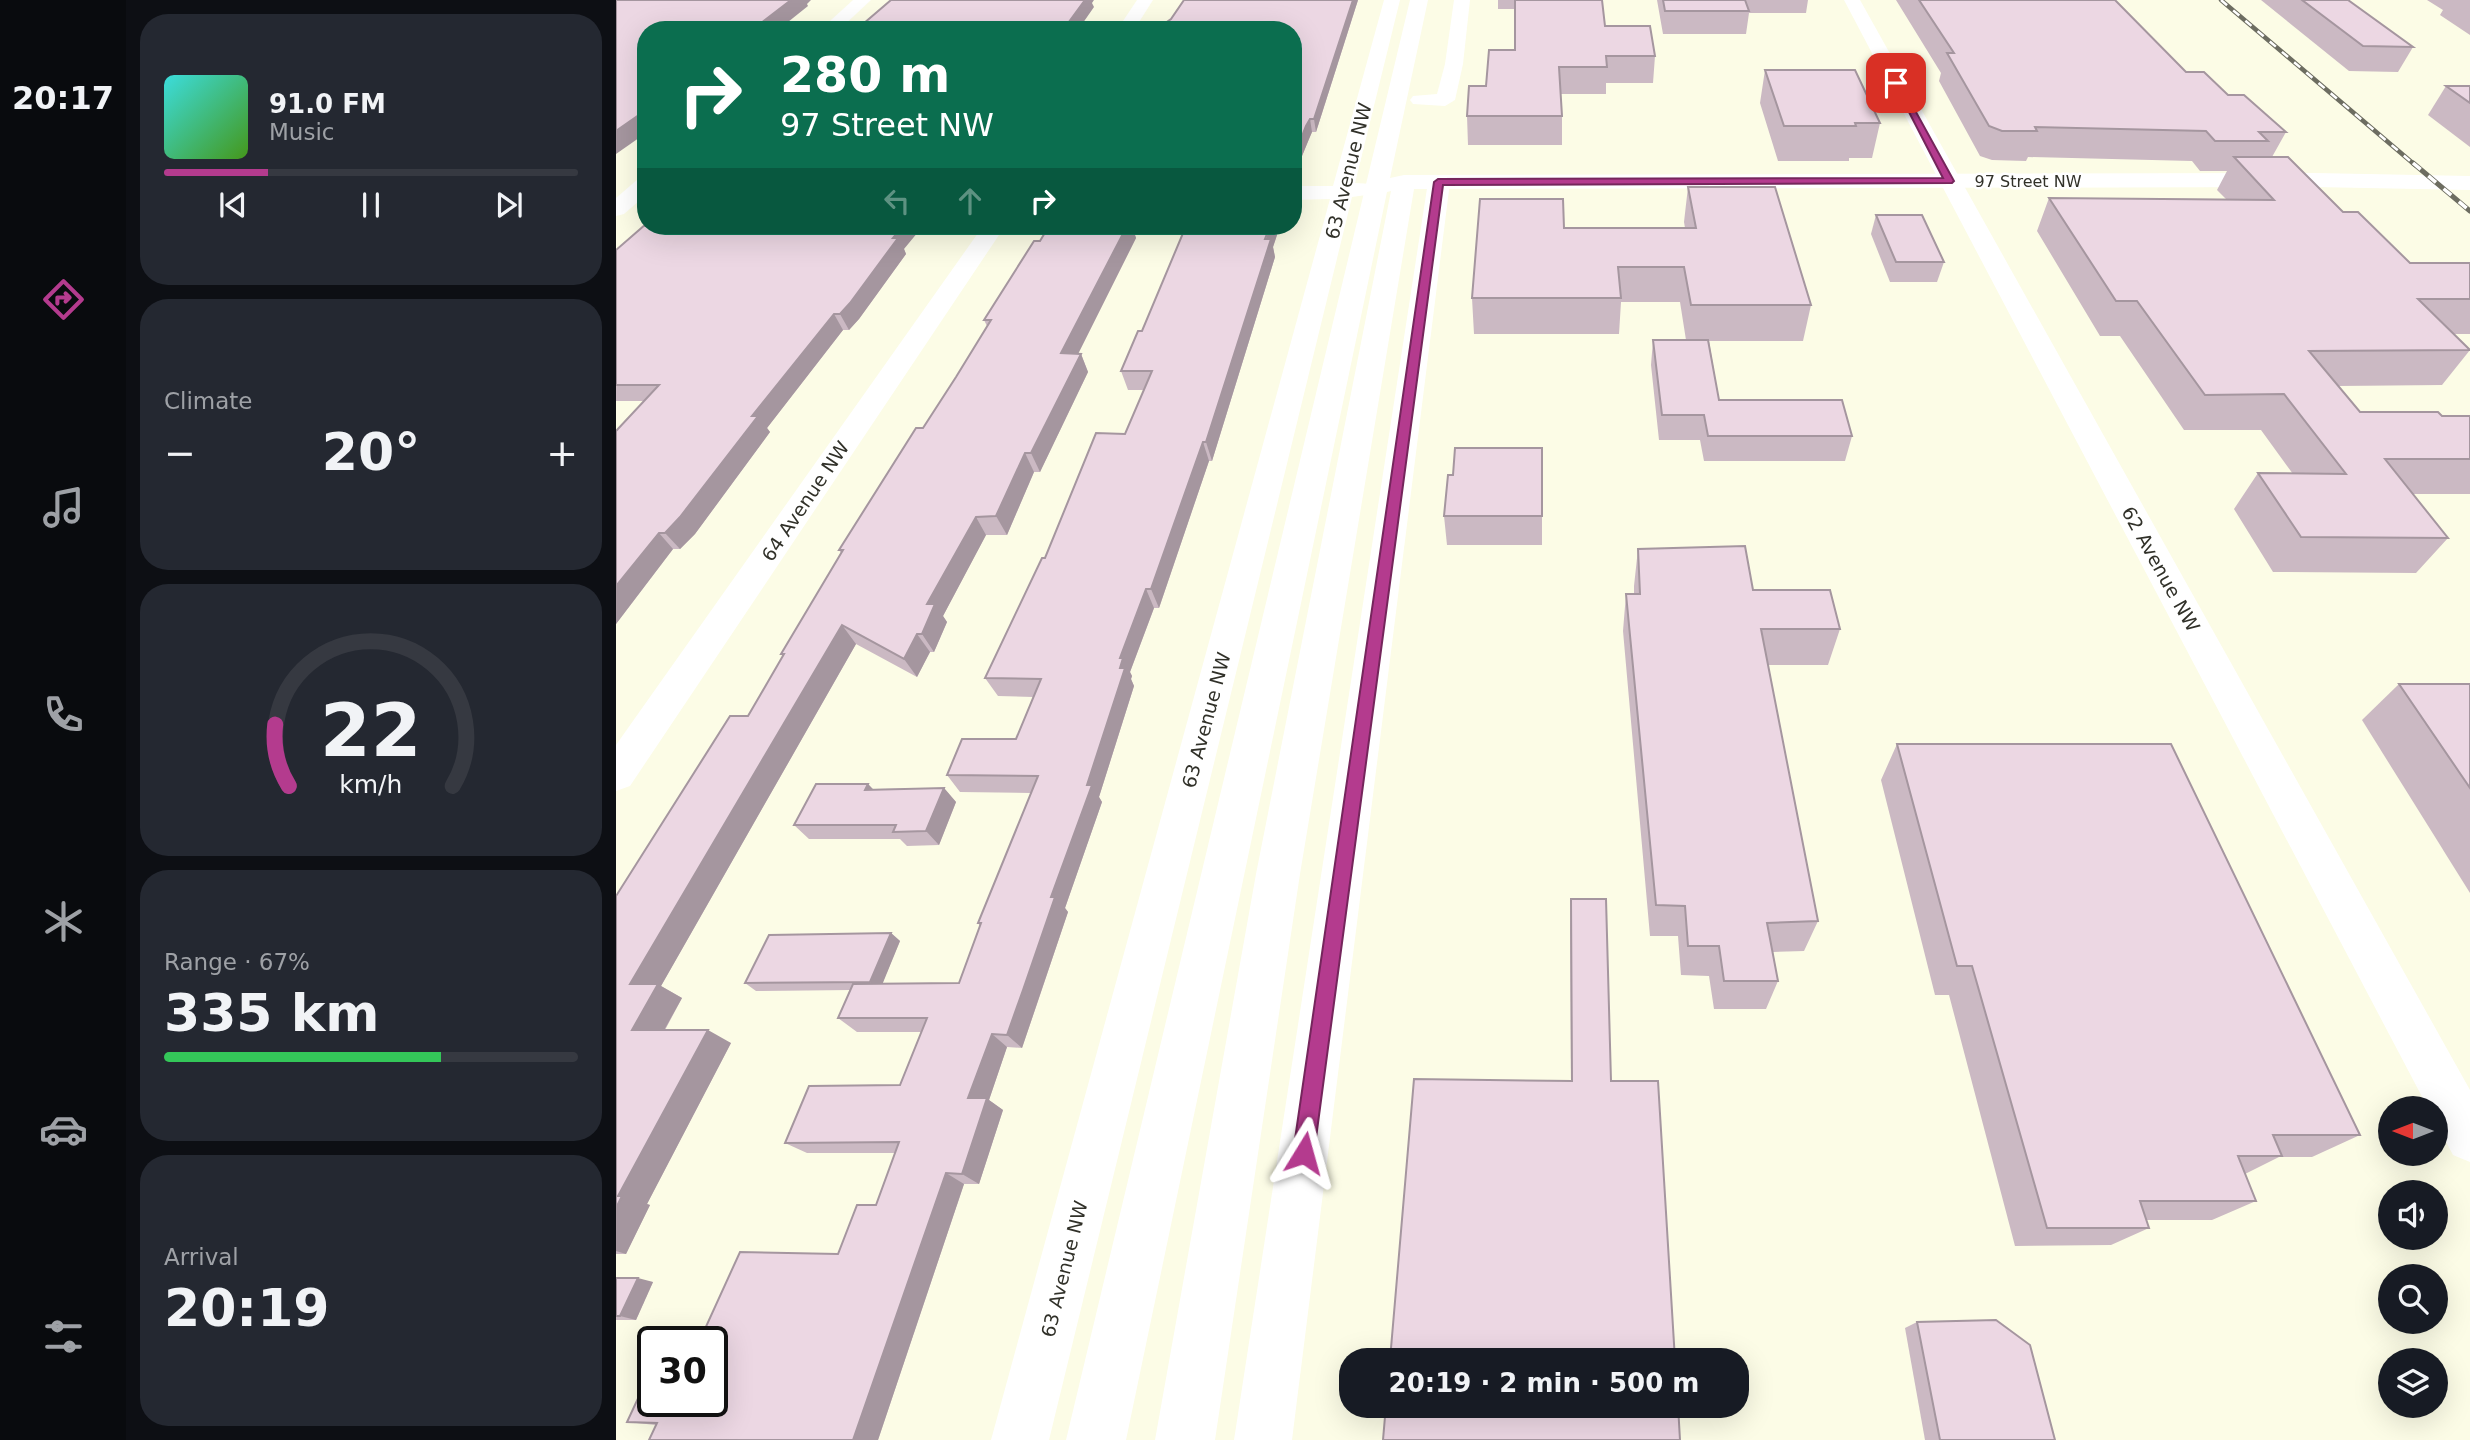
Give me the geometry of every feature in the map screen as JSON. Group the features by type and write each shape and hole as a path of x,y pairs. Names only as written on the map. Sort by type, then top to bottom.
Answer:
{"main road":[{"name":"63 Avenue NW","path":"1185,1440 1394,181 1419,0"},
{"path":"1428,51 1436,0"},
{"path":"1415,121 1424,76"},
{"name":"63 Avenue NW","path":"1096,1440 1394,181"},
{"name":"97 Street NW","path":"1394,181 2470,183"}],"street":[{"path":"838,21 863,0"},
{"path":"1131,21 1145,0"},
{"name":"63 Avenue NW","path":"1263,1440 1394,181 1392,0"},
{"path":"1420,100 1445,100 1462,0"},
{"name":"62 Avenue NW","path":"1852,0 2470,1138"},
{"name":"63 Avenue NW","path":"1020,1440 1394,181"},
{"name":"97 Street NW","path":"1302,192 1394,181"},
{"path":"616,209 636,191"},
{"name":"64 Avenue NW","path":"616,775 988,235"}],"building":[{"path":"616,0 791,0 764,21 637,21 637,116 616,131"},
{"path":"891,0 1085,0 1070,21 866,21"},
{"path":"1184,0 1353,0 1314,119 1310,119 1302,136 1302,21 1168,21"},
{"path":"1515,0 1602,0 1605,26 1650,26 1655,56 1606,56 1607,67 1559,67 1562,116 1467,116 1469,86 1486,86 1489,50 1515,50"},
{"path":"1663,0 1745,0 1749,11 1665,11"},
{"path":"1919,0 2115,0 2186,72 2204,72 2228,95 2244,95 2286,132 2259,132 2268,141 2215,141 2206,131 2035,127 2037,131 2002,131 1989,126 1947,53 1954,53"},
{"path":"2302,0 2348,0 2413,47 2363,46"},
{"path":"1765,70 1855,70 1880,123 1855,123 1856,126 1784,126"},
{"path":"2446,86 2470,86 2470,103"},
{"path":"2234,157 2288,157 2343,212 2358,212 2410,263 2470,263 2470,299 2418,299 2470,350 2309,351 2360,412 2438,412 2442,416 2470,416 2470,459 2385,459 2448,538 2301,537 2258,473 2346,474 2284,394 2205,395 2137,301 2116,301 2049,198 2274,200"},
{"path":"1688,187 1775,187 1811,305 1691,305 1684,267 1618,267 1621,298 1472,298 1480,199 1563,199 1564,228 1696,228"},
{"path":"1876,215 1922,215 1944,262 1896,262"},
{"path":"637,232 637,235 896,235 893,238 898,238 850,303 840,314 834,314 752,416 758,416 680,517 665,533 659,533 616,586 616,431 659,385 616,385 616,250"},
{"path":"1044,235 1122,235 1061,353 1081,354 1031,453 1025,453 996,516 976,517 927,604 935,604 922,634 917,634 904,659 842,625 630,984 658,984 632,1030 708,1030 618,1196 622,1196 616,1208 616,896 730,716 748,716 784,654 781,654 843,550 839,550 916,428 923,428 956,377 991,320 984,320 1034,241 1040,241"},
{"path":"1182,235 1267,235 1265,239 1271,239 1206,442 1203,442 1151,589 1146,589 1120,658 1123,658 1120,668 1125,668 1087,785 1092,785 1051,897 1055,897 1023,990 1007,1035 992,1034 968,1098 987,1098 962,1174 946,1173 853,1440 649,1440 657,1423 627,1422 637,1400 637,1417 728,1417 728,1326 706,1326 740,1252 838,1254 857,1205 876,1205 899,1142 785,1143 809,1086 900,1085 927,1018 838,1018 853,984 959,983 981,923 978,923 1038,776 947,775 962,739 1016,739 1041,679 985,678 1042,558 1045,558 1096,433 1125,434 1152,371 1121,371 1138,331 1142,331"},
{"path":"1653,340 1708,340 1719,400 1842,400 1852,436 1708,436 1704,415 1662,415"},
{"path":"1455,448 1542,448 1542,516 1444,516 1448,475 1453,475"},
{"path":"1745,546 1753,590 1830,590 1840,629 1761,629 1818,921 1767,923 1778,981 1724,981 1719,946 1688,946 1685,906 1656,905 1626,594 1640,594 1638,549"},
{"path":"2399,684 2470,684 2470,788"},
{"path":"1897,744 2171,744 2360,1135 2273,1135 2282,1156 2238,1156 2256,1201 2140,1201 2149,1228 2047,1228 1972,966 1957,966"},
{"path":"816,784 868,784 865,790 944,788 926,831 893,832 896,825 794,825"},
{"path":"1571,899 1606,899 1611,1081 1658,1081 1674,1348 1391,1348 1414,1079 1572,1081"},
{"path":"891,933 870,982 745,983 769,935"},
{"path":"616,1278 638,1278 620,1316 616,1316"},
{"path":"1996,1320 2030,1345 2055,1440 1940,1440 1917,1322"},
{"path":"1385,1418 1679,1418 1680,1440 1383,1440"}],"railway":[{"path":"2221,0 2415,165"},
{"path":"2413,163 2470,211"}],"route":[{"path":"1304,1153 1438,182 1949,181 1896,83"}]}
